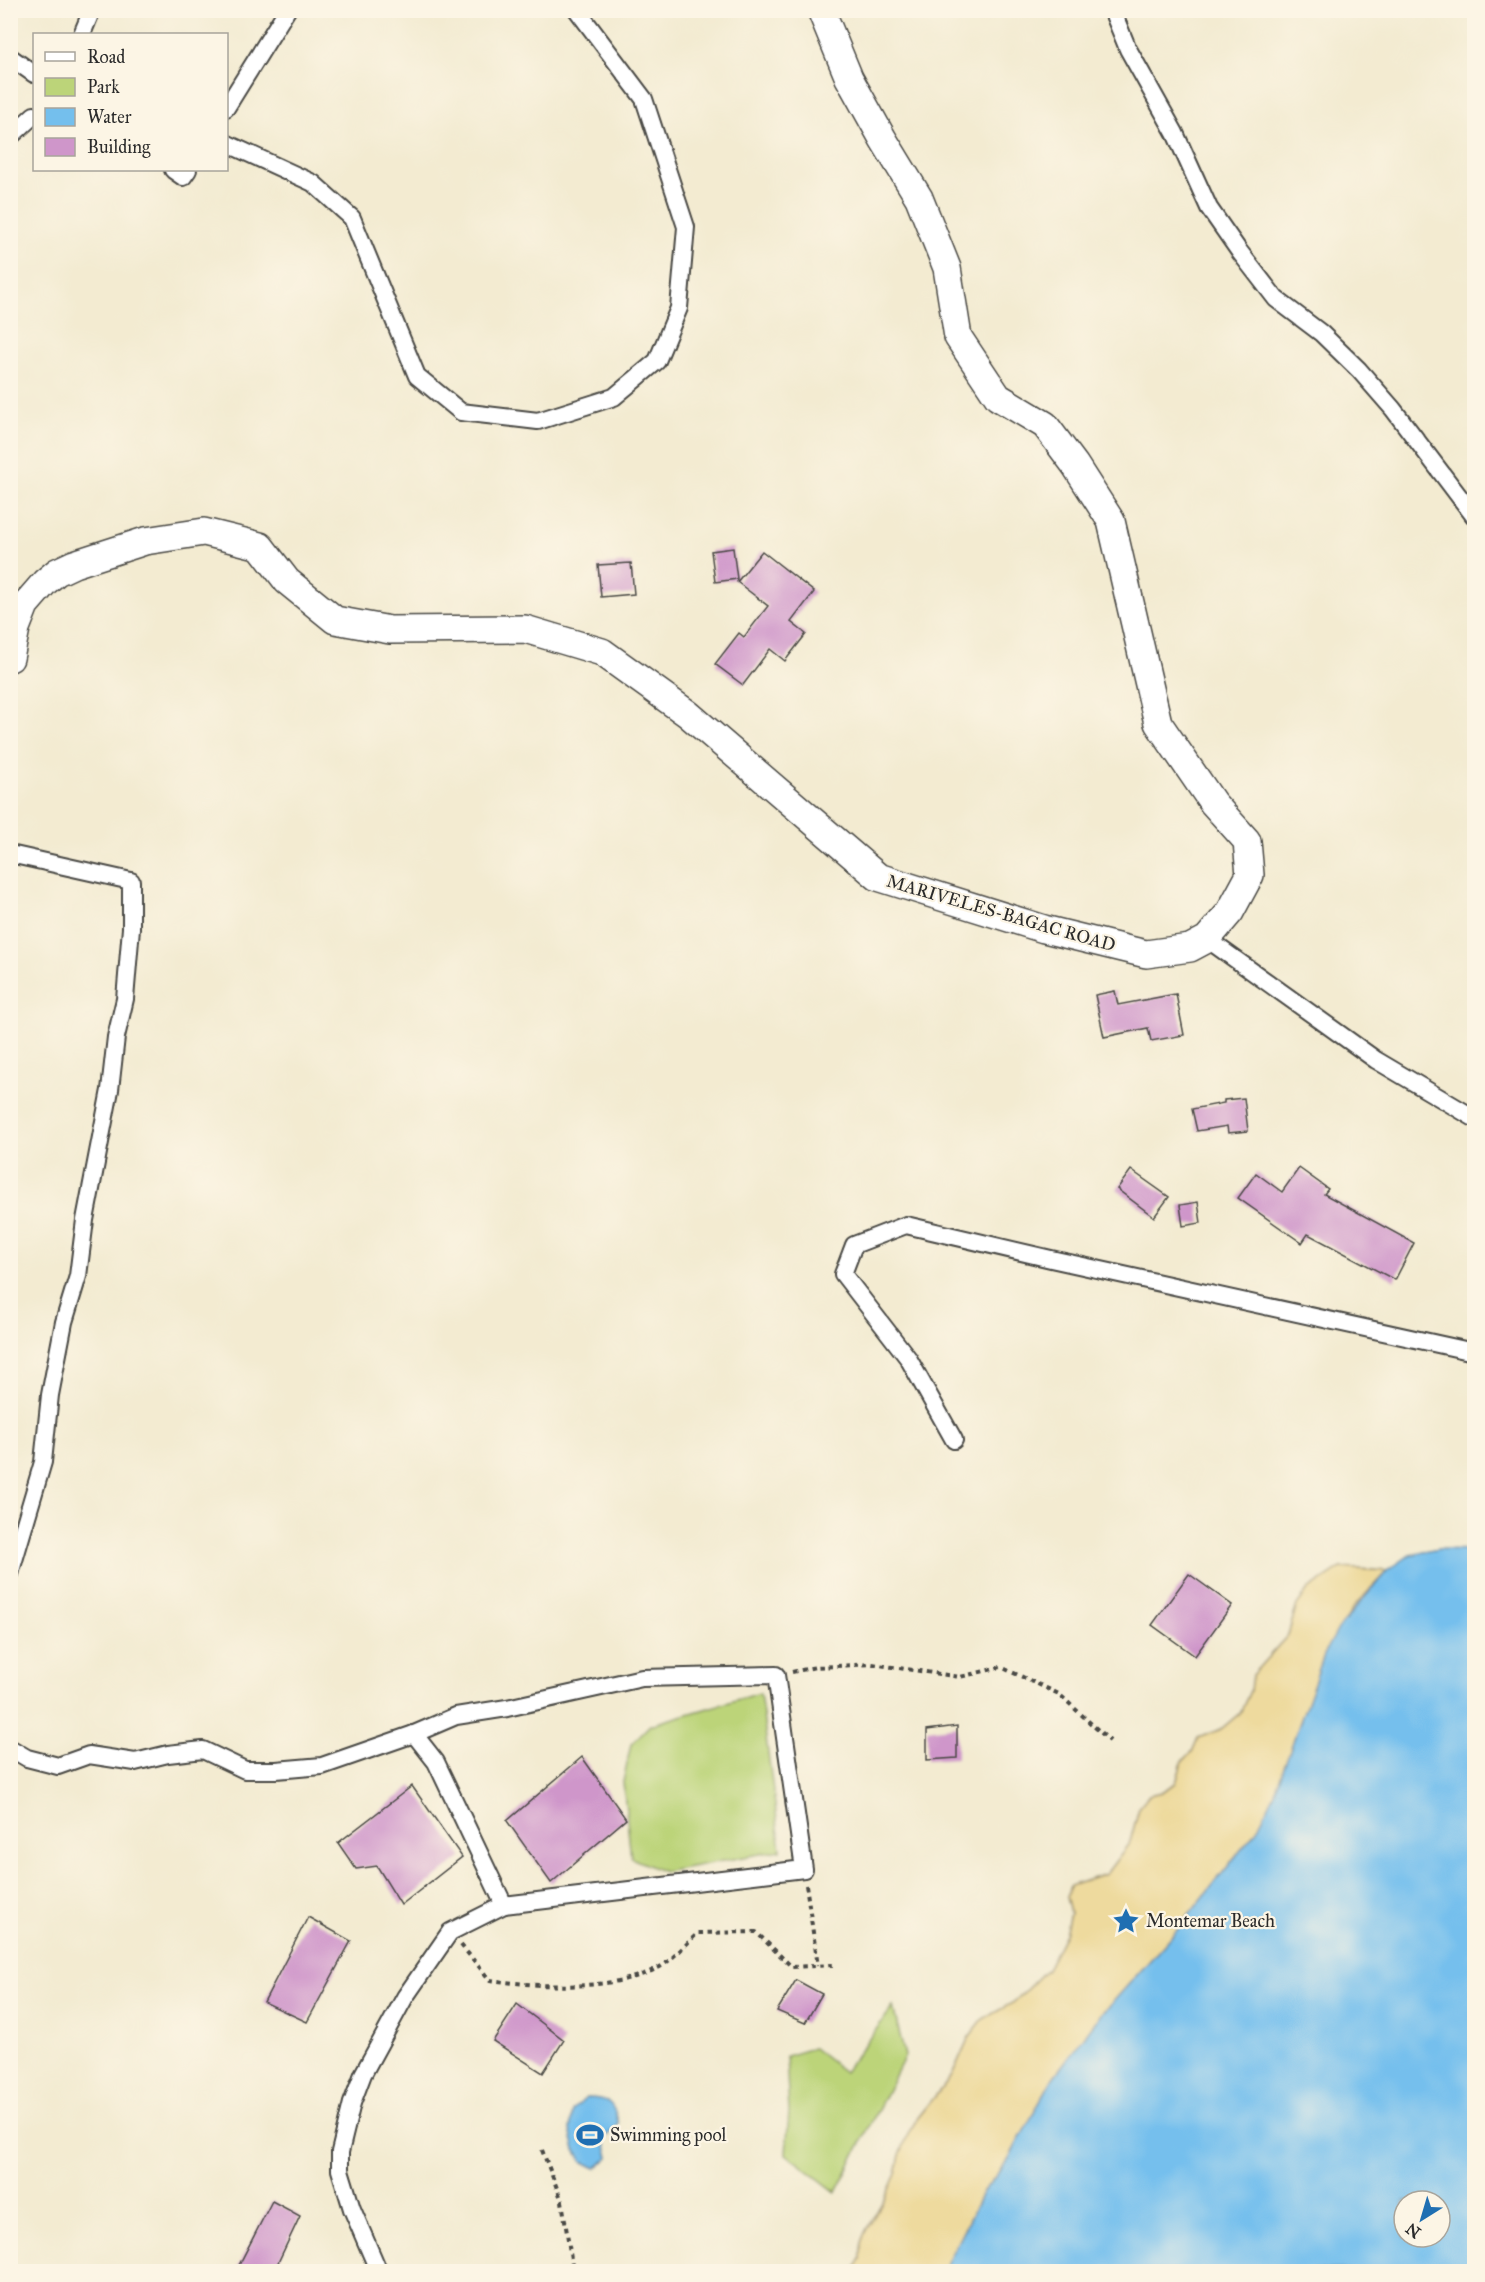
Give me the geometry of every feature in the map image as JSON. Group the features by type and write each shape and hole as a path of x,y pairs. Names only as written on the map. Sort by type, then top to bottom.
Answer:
{"main road":[{"name":"MARIVELES-BAGAC ROAD","path":"10,658 16,628 25,605 45,582 57,573 74,564 146,541 204,532 260,546 287,581 335,620 390,630 525,629 602,652 688,714 878,877 1044,929 1146,954 1190,948 1207,939 1230,912 1250,875 1246,841 1213,803 1158,723 1110,521 1075,465 1045,425 998,397 958,337 947,268 919,198 883,140 849,78 821,10"}],"street":[{"path":"82,33 92,10"},
{"path":"228,105 287,10"},
{"path":"228,144 313,183 351,218 417,376 461,412 538,421 614,397 657,361 679,308 686,227 644,99 578,10"},
{"path":"1112,10 1128,49 1175,134 1209,208 1239,251 1276,299 1321,333 1359,370 1415,437 1474,516"},
{"path":"10,57 33,73"},
{"path":"10,137 33,116"},
{"path":"174,171 183,177 187,171"},
{"path":"10,854 131,881 131,905 125,999 116,1037 110,1090 85,1220 78,1276 64,1322 50,1395 43,1462 10,1574"},
{"path":"1207,939 1376,1060 1474,1118"},
{"path":"954,1440 908,1358 843,1274 854,1245 906,1225 1474,1352"},
{"path":"10,1748 27,1758 58,1766 89,1755 135,1761 204,1750 245,1770 322,1766 414,1734 456,1716 507,1708 642,1678 776,1675 804,1869 504,1905 450,1932 405,1997 363,2074 352,2103 340,2152 340,2170 352,2209 379,2271"},
{"path":"414,1734 436,1762 504,1905"}],"path":[{"path":"776,1675 816,1667 872,1664 960,1677 1001,1667 1059,1694 1110,1741"},
{"path":"804,1869 818,1966"},
{"path":"450,1932 490,1980 516,1984 584,1986 632,1977 661,1966 698,1933 756,1932 792,1967 834,1965"},
{"path":"542,2150 562,2202 573,2271"}],"green space":[{"path":"760,1693 781,1850 664,1872 631,1858 623,1782 631,1744 650,1725"},
{"path":"893,2007 905,2056 836,2192 786,2154 789,2112 786,2056 813,2048 844,2072"}],"sand":[{"name":"Montemar Beach","path":"1341,1568 1387,1571 1353,1608 1324,1655 1274,1795 1256,1831 1178,1929 1096,2021 1053,2078 1008,2160 983,2192 943,2271 853,2272 861,2259 861,2243 865,2232 896,2174 909,2132 952,2075 969,2037 983,2019 1014,2002 1047,1969 1065,1934 1070,1913 1066,1897 1070,1886 1106,1874 1130,1842 1139,1808 1149,1795 1161,1792 1176,1783 1182,1762 1192,1752 1198,1738 1221,1729 1240,1713 1250,1691 1252,1675 1288,1635 1297,1605 1308,1590"}],"water":[{"path":"1438,1549 1474,1550 1474,2271 943,2271 983,2192 1008,2160 1053,2078 1096,2021 1178,1929 1256,1831 1274,1795 1324,1655 1338,1629 1387,1571 1410,1555"},
{"name":"Swimming pool","path":"586,2098 605,2100 609,2103 615,2111 619,2124 604,2139 609,2157 596,2168 582,2161 575,2150 570,2130 573,2110"}],"building":[{"path":"733,548 737,579 715,582 711,551"},
{"path":"762,551 814,592 791,622 806,634 785,661 770,649 743,685 715,664 739,633 744,637 768,606 737,582"},
{"path":"631,563 634,594 601,597 598,565"},
{"path":"1115,991 1118,1005 1176,994 1184,1035 1151,1041 1148,1028 1104,1037 1095,995"},
{"path":"1244,1098 1248,1131 1228,1133 1227,1126 1197,1131 1192,1109 1224,1103 1224,1100"},
{"path":"1299,1168 1328,1189 1324,1194 1414,1243 1395,1280 1308,1234 1302,1243 1238,1198 1256,1173 1282,1192"},
{"path":"1131,1170 1169,1197 1154,1217 1117,1189"},
{"path":"1198,1202 1201,1223 1183,1226 1180,1205"},
{"path":"1189,1574 1232,1605 1195,1656 1152,1625"},
{"path":"957,1726 957,1758 927,1760 927,1730"},
{"path":"582,1757 626,1819 551,1883 507,1821"},
{"path":"412,1786 462,1857 401,1905 377,1866 356,1869 338,1843"},
{"path":"308,1917 351,1941 307,2022 264,2002"},
{"path":"796,1980 822,1994 805,2023 777,2011"},
{"path":"517,2004 564,2040 543,2073 493,2041"},
{"path":"272,2201 300,2216 274,2271 236,2271"}],"place":[{"name":"Montemar Beach","path":"1126,1921"},
{"name":"Swimming pool","path":"590,2135"}]}
